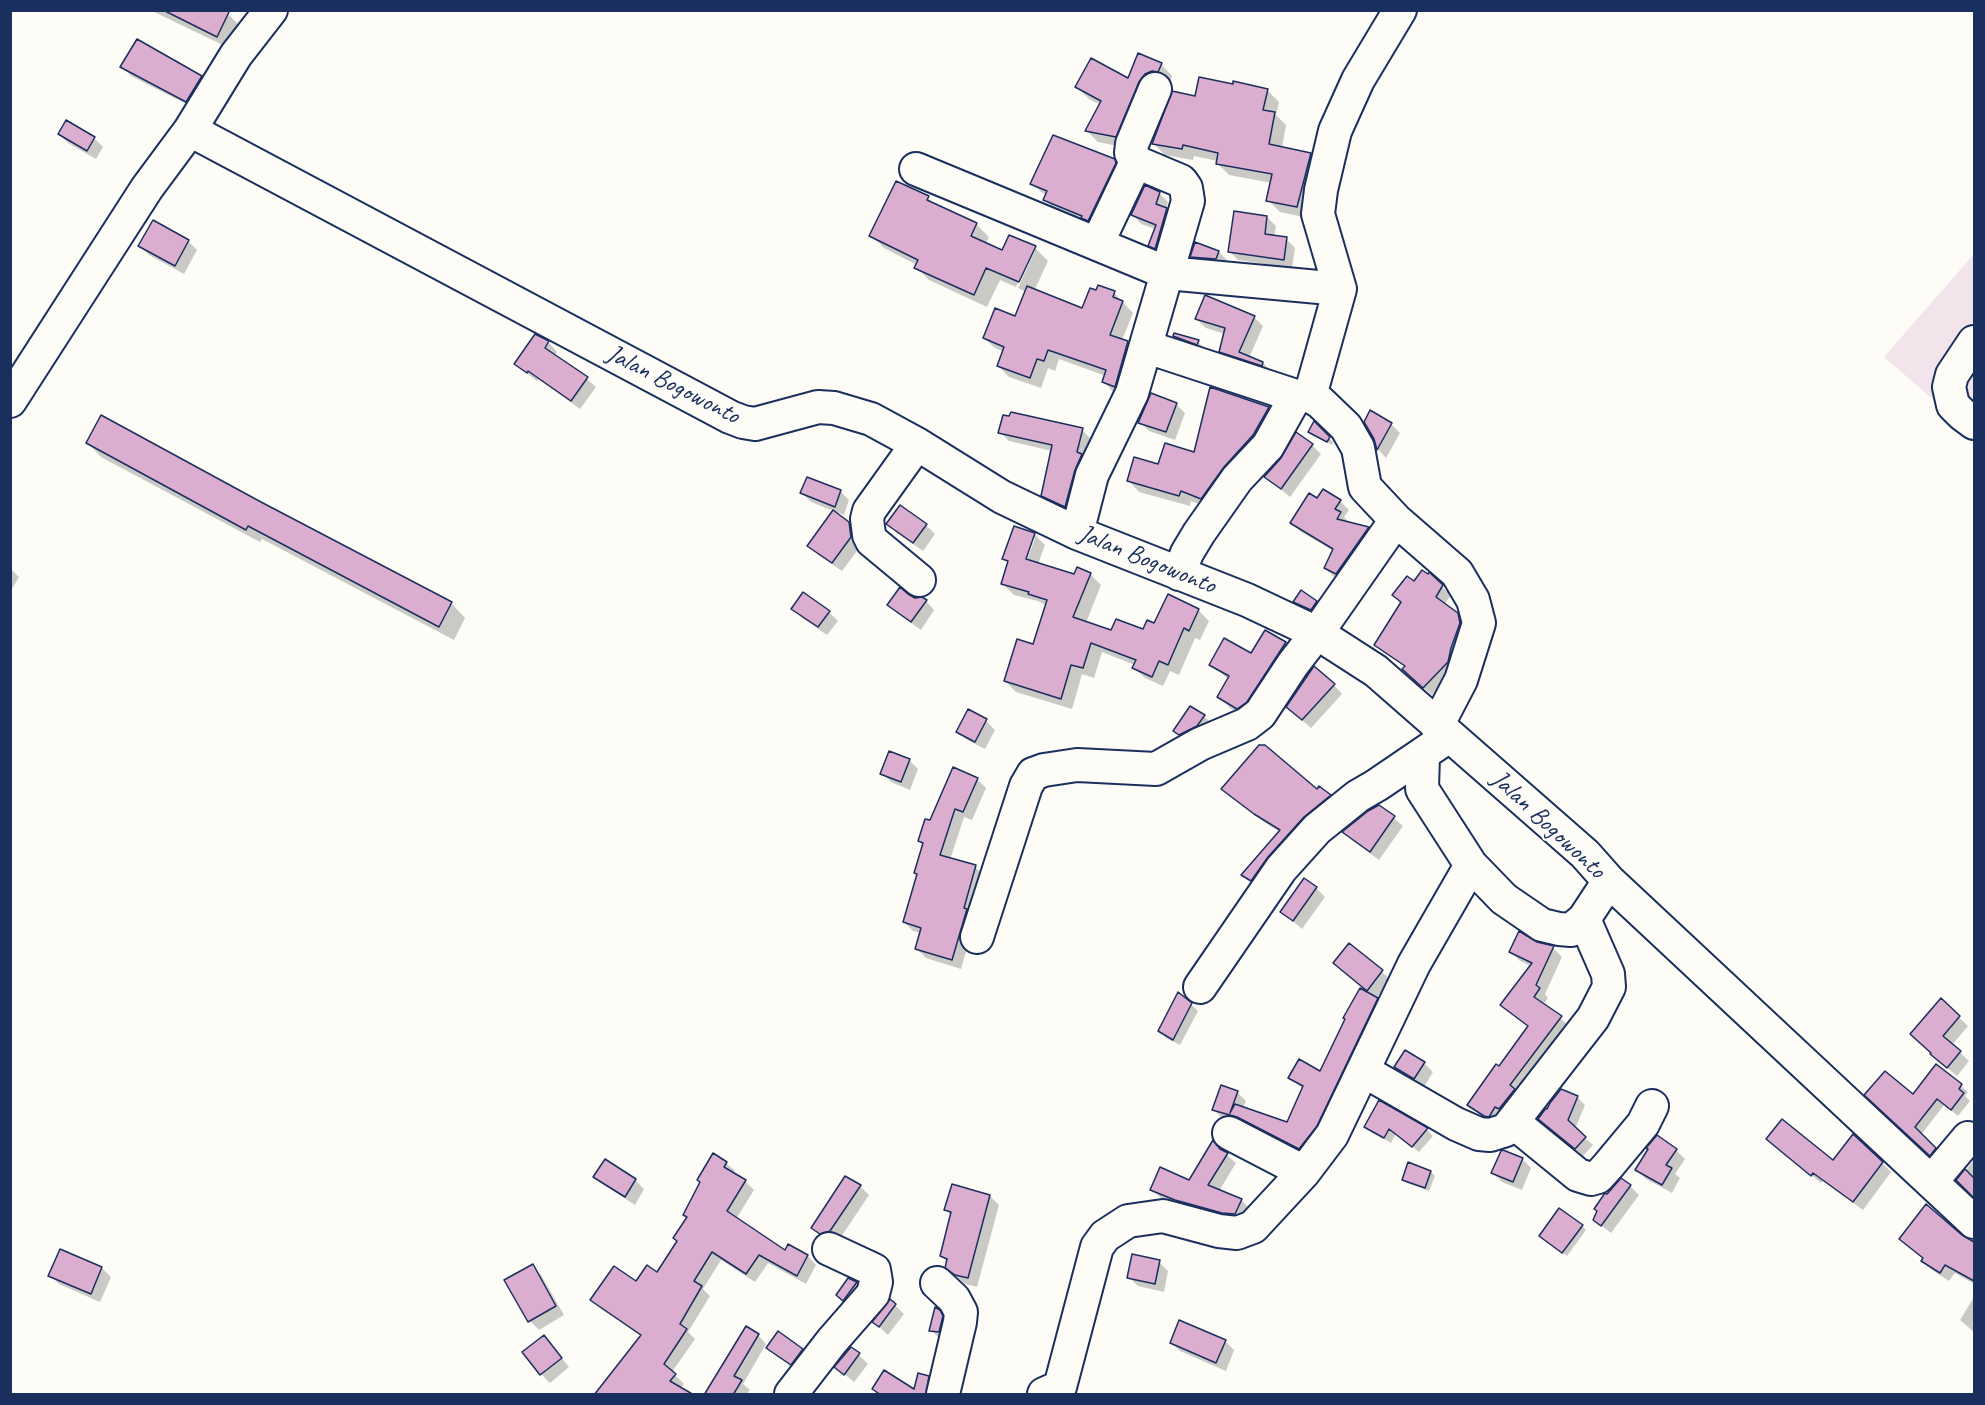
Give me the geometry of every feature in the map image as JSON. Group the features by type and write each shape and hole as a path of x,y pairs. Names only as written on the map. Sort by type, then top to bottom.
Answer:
{"street":[{"path":"10,401 147,188 190,130 236,54 271,10"},
{"path":"1179,574 1187,553 1199,533 1237,479 1268,446 1303,396 1340,290 1318,214 1321,190 1335,131 1358,80 1400,10"},
{"path":"1077,533 1092,475 1132,393 1188,201 1184,184 1136,162 1131,153 1155,89"},
{"name":"Jalan Bogowonto","path":"190,130 730,417 755,424 818,407 834,408 871,419 917,444 1002,497 1077,533 1247,600 1317,633 1376,671 1585,854 1609,881 1974,1222"},
{"path":"1098,244 1136,162"},
{"path":"916,169 1167,273 1340,290"},
{"path":"1974,342 1952,375 1949,387 1953,405 1974,423"},
{"path":"1147,347 1320,402 1346,427 1358,448 1365,487 1396,519 1457,573 1473,600 1479,623 1443,731 1423,755 1358,796 1317,829 1281,869 1200,987"},
{"path":"917,444 869,511 867,519 872,541 920,580"},
{"path":"976,937 1026,786 1034,774 1044,770 1077,765 1156,769 1200,744 1246,724 1260,714 1396,519"},
{"path":"1423,755 1422,789 1471,865 1504,899 1542,925 1571,930 1584,919 1609,881"},
{"path":"1044,1395 1060,1387 1097,1247 1105,1236 1128,1221 1163,1216 1219,1231 1237,1233 1253,1227 1304,1172 1332,1135 1414,964 1471,865"},
{"path":"1364,1071 1456,1124 1479,1134 1499,1133 1506,1130 1593,1018 1609,987 1608,974 1584,919"},
{"path":"1513,1122 1578,1175 1591,1179 1598,1177 1643,1124 1652,1106"},
{"path":"1228,1133 1304,1172"},
{"path":"1931,1182 1968,1137"},
{"path":"800,1393 832,1341 873,1294 876,1282 874,1270 829,1249"},
{"path":"937,1283 954,1299 961,1312 943,1395"}],"shaded area":[{"path":"1974,254 1974,435 1884,357"}],"building":[{"path":"163,10 230,10 217,37"},
{"path":"137,39 202,76 186,102 120,67"},
{"path":"1138,53 1162,63 1158,72 1152,71 1145,74 1139,82 1116,137 1085,131 1101,101 1075,87 1091,58 1128,78"},
{"path":"1199,77 1233,84 1233,81 1268,89 1263,110 1275,112 1269,144 1311,153 1297,207 1266,201 1272,174 1216,164 1218,153 1183,145 1182,149 1152,144 1172,91 1195,96"},
{"path":"66,120 95,137 87,151 58,134"},
{"path":"1053,135 1115,159 1116,163 1088,221 1081,218 1082,216 1043,200 1047,191 1030,184"},
{"path":"896,181 929,196 927,200 977,223 971,236 1002,250 1009,235 1036,246 1019,282 986,268 974,295 914,268 918,260 869,236"},
{"path":"1145,185 1160,192 1156,204 1167,208 1155,249 1148,246 1156,225 1131,215"},
{"path":"1234,211 1267,216 1265,234 1287,237 1284,260 1228,252"},
{"path":"153,220 189,240 175,266 138,246"},
{"path":"1195,242 1219,251 1216,259 1190,257"},
{"path":"1098,285 1115,291 1113,297 1123,301 1110,335 1128,341 1115,387 1102,382 1106,370 1048,350 1044,361 1037,359 1030,378 997,366 1004,347 983,338 995,308 1015,316 1027,286 1082,308 1090,288 1096,290"},
{"path":"1205,295 1255,316 1239,352 1263,362 1262,366 1219,352 1225,328 1195,319"},
{"path":"1174,333 1199,340 1197,345 1173,336"},
{"path":"535,334 549,341 545,348 588,377 571,401 514,364"},
{"path":"1210,387 1269,407 1253,435 1224,467 1201,499 1181,491 1179,496 1127,481 1134,457 1158,464 1165,443 1194,452"},
{"path":"1151,393 1177,403 1166,432 1138,423"},
{"path":"1370,410 1392,423 1377,450 1374,439 1364,422"},
{"path":"1011,412 1083,428 1077,452 1082,454 1065,507 1041,496 1052,445 998,433 1003,415 1009,416"},
{"path":"101,415 452,602 439,627 248,526 246,530 86,443"},
{"path":"1314,421 1330,437 1327,442 1308,432"},
{"path":"1296,432 1313,444 1281,489 1264,477 1281,458"},
{"path":"807,477 841,490 835,507 800,493"},
{"path":"1323,489 1341,500 1335,509 1341,512 1337,519 1369,527 1336,574 1324,568 1333,549 1290,523 1309,493 1317,498"},
{"path":"900,505 927,524 913,543 886,524"},
{"path":"833,510 849,522 851,537 832,563 807,546"},
{"path":"1014,526 1035,533 1026,559 1074,574 1077,567 1091,573 1073,617 1111,630 1116,619 1143,629 1147,620 1154,623 1168,594 1199,609 1189,631 1184,628 1168,665 1159,661 1152,677 1132,668 1136,660 1091,643 1083,668 1071,665 1061,699 1004,681 1017,639 1033,644 1047,600 1001,584 1008,561 1002,559"},
{"path":"1422,570 1428,574 1429,572 1443,585 1436,597 1458,613 1460,623 1448,662 1423,688 1402,669 1405,666 1374,645 1401,602 1392,595 1407,576 1414,581"},
{"path":"900,587 915,598 922,597 927,600 911,622 887,605"},
{"path":"1301,590 1317,601 1311,610 1293,602"},
{"path":"803,592 830,611 818,627 791,609"},
{"path":"1265,630 1286,642 1247,702 1237,709 1217,697 1229,676 1209,665 1224,638 1251,653"},
{"path":"1314,666 1335,684 1302,720 1286,707"},
{"path":"1190,706 1205,715 1197,726 1179,735 1173,731"},
{"path":"968,709 987,719 975,742 956,732"},
{"path":"1259,745 1265,745 1317,789 1319,786 1331,795 1304,817 1268,857 1251,881 1241,875 1280,830 1221,789"},
{"path":"889,751 910,759 901,782 880,774"},
{"path":"953,767 978,778 963,812 955,809 940,855 976,865 964,908 967,909 952,960 915,949 921,928 903,922 917,874 914,873 923,843 918,841 925,819 930,820"},
{"path":"1379,805 1395,816 1370,852 1342,832"},
{"path":"1304,878 1317,887 1293,921 1280,912"},
{"path":"1519,931 1537,942 1554,946 1536,985 1540,988 1534,997 1562,1016 1510,1085 1515,1089 1499,1109 1495,1107 1489,1117 1467,1105 1496,1064 1499,1066 1528,1026 1500,1005 1532,963 1509,952"},
{"path":"1349,943 1383,970 1367,991 1333,963"},
{"path":"1360,988 1378,998 1317,1126 1299,1149 1237,1117 1212,1110 1221,1085 1238,1091 1230,1113 1235,1104 1287,1122 1303,1086 1288,1078 1299,1059 1320,1071 1345,1019 1343,1018"},
{"path":"1178,992 1192,1003 1173,1040 1158,1031"},
{"path":"1941,998 1960,1016 1943,1036 1961,1051 1947,1068 1910,1034"},
{"path":"1405,1050 1425,1062 1414,1079 1394,1067"},
{"path":"1936,1064 1962,1084 1959,1089 1964,1093 1951,1110 1937,1099 1915,1127 1936,1148 1930,1156 1864,1095 1885,1071 1913,1094"},
{"path":"1561,1089 1578,1096 1568,1120 1586,1137 1575,1149 1538,1119"},
{"path":"1379,1100 1428,1128 1412,1147 1389,1129 1384,1138 1364,1127"},
{"path":"1782,1119 1833,1160 1853,1134 1883,1162 1853,1202 1813,1173 1811,1176 1766,1139"},
{"path":"1657,1135 1677,1149 1666,1165 1672,1168 1662,1185 1635,1170 1648,1149 1646,1148"},
{"path":"1213,1140 1220,1149 1228,1153 1208,1185 1242,1199 1235,1214 1222,1213 1175,1200 1150,1190 1160,1167 1189,1180"},
{"path":"1503,1150 1523,1158 1513,1182 1491,1173"},
{"path":"713,1153 727,1162 724,1167 746,1180 727,1211 785,1250 788,1244 808,1255 797,1276 759,1255 746,1274 712,1252 694,1281 702,1286 680,1324 687,1329 664,1364 676,1374 670,1381 694,1395 594,1395 641,1335 590,1300 614,1266 636,1281 647,1265 657,1272 677,1241 673,1238 687,1217 683,1215 700,1182 697,1180"},
{"path":"605,1159 636,1179 625,1197 593,1177"},
{"path":"1408,1162 1431,1171 1425,1188 1402,1180"},
{"path":"1965,1169 1974,1178 1974,1198 1956,1180"},
{"path":"845,1176 861,1185 830,1231 820,1234 811,1228"},
{"path":"1621,1178 1631,1185 1601,1226 1593,1220 1597,1211 1594,1209 1605,1193 1607,1194"},
{"path":"952,1184 990,1195 968,1278 955,1275 945,1268 947,1259 940,1256 951,1212 944,1210"},
{"path":"1926,1204 1962,1235 1974,1242 1974,1281 1945,1265 1940,1273 1921,1261 1923,1258 1899,1239"},
{"path":"1559,1208 1583,1225 1562,1253 1539,1236"},
{"path":"60,1249 102,1267 91,1294 48,1276"},
{"path":"1132,1254 1160,1260 1155,1284 1127,1278"},
{"path":"533,1264 556,1306 528,1322 504,1280"},
{"path":"848,1278 857,1282 843,1301 836,1295"},
{"path":"890,1299 896,1304 879,1327 872,1322"},
{"path":"935,1307 943,1316 939,1332 929,1331"},
{"path":"1179,1320 1226,1340 1216,1363 1170,1343"},
{"path":"746,1326 759,1334 734,1376 742,1380 733,1395 704,1395"},
{"path":"778,1331 803,1349 791,1365 766,1348"},
{"path":"544,1335 562,1358 540,1375 522,1352"},
{"path":"851,1347 860,1353 844,1375 834,1367"},
{"path":"884,1370 914,1389 918,1373 929,1376 926,1395 881,1395 872,1389"}]}
